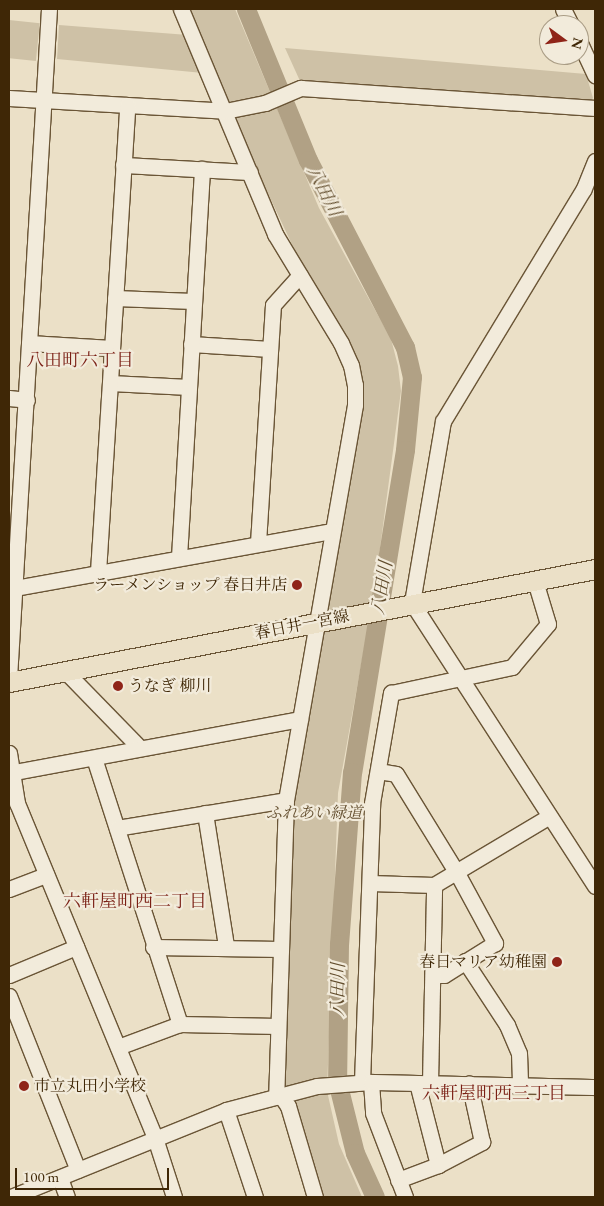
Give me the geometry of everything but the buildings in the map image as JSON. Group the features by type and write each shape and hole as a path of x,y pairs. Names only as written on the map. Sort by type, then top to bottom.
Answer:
{"main road":[{"name":"春日井一宮線","path":"9,680 65,671 595,569"}],"street":[{"path":"9,680 12,588 27,400 42,100 49,9"},
{"path":"181,9 275,234 341,343 351,365 355,385 355,405 332,531 321,622 300,719 286,800 278,1026 279,1096 288,1106 315,1197"},
{"path":"9,98 225,111 265,103 301,88 595,108"},
{"path":"98,572 127,105"},
{"path":"595,161 583,190 443,421 403,605 458,678 548,818 595,886"},
{"path":"123,165 250,172"},
{"path":"179,557 202,169"},
{"path":"258,543 273,305 300,275"},
{"path":"115,298 193,301"},
{"path":"29,344 112,348"},
{"path":"191,344 270,349"},
{"path":"110,383 189,387"},
{"path":"9,398 27,400"},
{"path":"12,588 332,531"},
{"path":"405,1197 373,1114 367,1082 372,803 391,693 512,668 548,624 535,581"},
{"path":"65,671 140,748"},
{"path":"9,773 300,719"},
{"path":"9,753 9,773 17,803 155,1138 174,1197"},
{"path":"94,758 180,1024"},
{"path":"378,772 396,774 457,873 495,943 444,975 433,976"},
{"path":"117,828 286,800"},
{"path":"204,813 226,946"},
{"path":"370,883 434,885 548,818"},
{"path":"9,889 46,875"},
{"path":"434,885 433,976 424,1083 438,1165"},
{"path":"9,976 76,946"},
{"path":"154,947 226,946 280,949"},
{"path":"465,961 507,1025 519,1053 520,1084"},
{"path":"9,996 78,1170"},
{"path":"118,1047 180,1024 278,1026"},
{"path":"12,1197 226,1110 317,1086 367,1082 595,1087"},
{"path":"398,1180 438,1165 482,1142 469,1083"},
{"path":"226,1110 255,1197"},
{"path":"60,1178 67,1197"}],"green space":[{"name":"ふれあい緑道","path":"188,9 235,9 319,208 391,339 398,366 401,391 374,593 338,793 327,1091 339,1144 362,1197 319,1197 285,1087 281,1084 291,800 361,391 233,119"},
{"path":"9,20 40,23 36,61 9,58"},
{"path":"59,25 188,35 203,73 57,59"},
{"path":"285,48 586,74 593,98 590,102 300,81"}],"waterway":[{"name":"八田川","path":"246,9 308,160 405,347 412,377 405,450 352,772 339,944 337,1081 355,1153 375,1197"}],"place":[{"name":"ラーメンショップ 春日井店","path":"297,585"},
{"name":"うなぎ 柳川","path":"118,686"},
{"name":"春日マリア幼稚園","path":"557,962"},
{"name":"市立丸田小学校","path":"24,1086"}],"district":[{"name":"八田町六丁目","path":"80,360"},
{"name":"六軒屋町西二丁目","path":"135,901"},
{"name":"六軒屋町西三丁目","path":"494,1093"}]}
